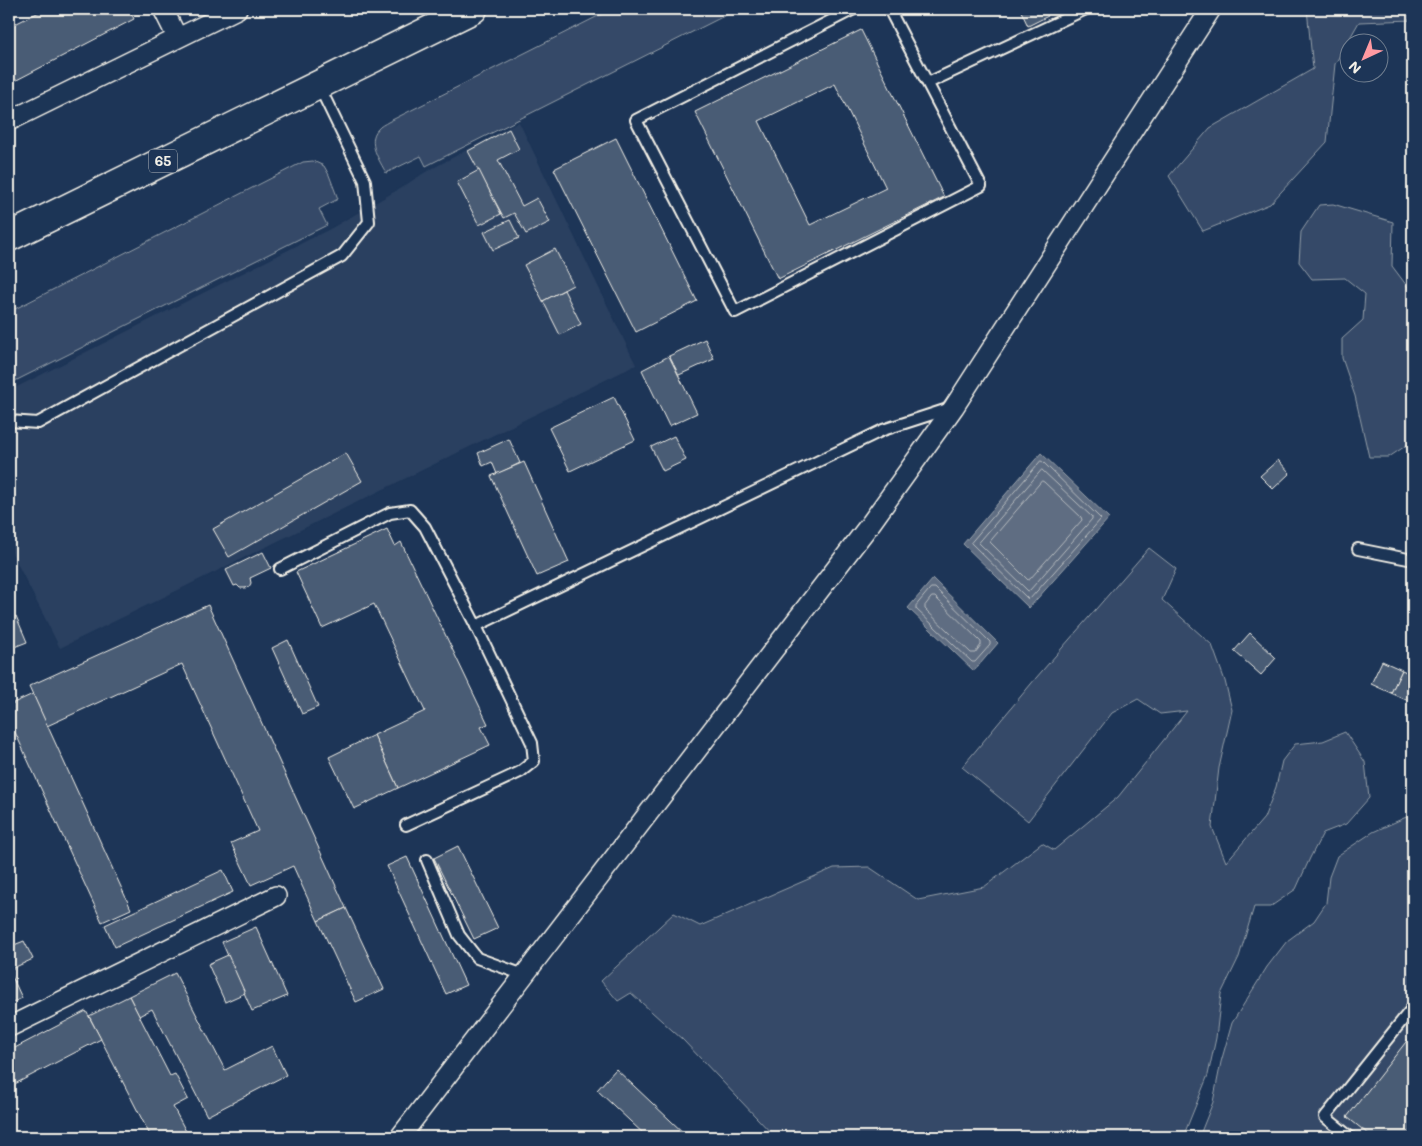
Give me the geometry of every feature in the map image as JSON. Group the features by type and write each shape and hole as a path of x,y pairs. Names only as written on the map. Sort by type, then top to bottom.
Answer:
{"main road":[{"name":"65","path":"9,237 473,9"}],"street":[{"path":"163,9 177,37"},
{"path":"9,121 237,9"},
{"path":"400,1137 871,523 954,407 1211,9"},
{"path":"9,1028 276,896"}],"lane":[{"path":"854,9 636,120 735,312 981,186 889,9"},
{"path":"928,83 1086,9"},
{"path":"9,420 38,423 342,256 369,222 365,182 318,84"},
{"path":"476,626 883,430 954,407"},
{"path":"280,569 390,513 410,510 425,527 476,626 532,743 534,761 520,772 406,825"},
{"path":"1358,549 1413,560"},
{"path":"427,860 459,935 477,958 524,975"},
{"path":"1350,1137 1325,1117 1413,1007"}],"shaded area":[{"path":"612,9 738,9 426,166 421,156 386,173 375,151 373,140 381,126"},
{"path":"1307,9 1413,9 1413,20 1359,22 1353,32 1340,32 1340,55 1335,64 1327,142 1270,204 1203,231 1169,176 1210,128 1313,69"},
{"path":"519,122 636,365 60,648 9,547 9,391 330,229 424,173"},
{"path":"313,161 324,166 338,199 319,209 327,225 9,384 9,312 303,162"},
{"path":"1333,204 1393,222 1392,266 1413,294 1413,441 1389,457 1369,457 1355,396 1342,358 1342,339 1363,320 1365,294 1345,278 1312,279 1299,262 1301,232 1319,205"},
{"path":"1149,548 1176,569 1162,600 1212,645 1225,681 1232,710 1219,768 1212,827 1226,862 1264,818 1276,787 1282,761 1295,744 1323,741 1345,732 1365,762 1369,798 1346,824 1323,833 1296,889 1270,907 1254,907 1239,957 1221,994 1216,1038 1208,1075 1183,1137 775,1137 683,1040 631,993 618,1001 601,981 674,913 700,926 834,868 869,867 918,900 984,887 1042,843 1054,850 1118,797 1187,711 1160,714 1138,699 1112,713 1028,821 962,767 1036,678"},
{"path":"1413,814 1413,1137 1199,1137 1213,1102 1221,1062 1232,1023 1267,967 1287,941 1314,921 1326,903 1329,877 1337,856 1373,832"}],"water":[{"path":"1041,453 1109,518 1029,608 963,544"},
{"path":"933,579 998,643 974,671 908,608"}],"building":[{"path":"45,9 129,9 134,19 9,84 9,27"},
{"path":"1020,9 1044,9 1048,16 1028,26"},
{"path":"861,30 944,197 778,279 695,112","holes":["835,84 886,188 810,225 759,121"]},
{"path":"509,129 519,149 498,160 522,206 537,198 550,222 526,234 514,213 504,218 468,151"},
{"path":"616,138 697,301 636,332 554,169"},
{"path":"479,170 501,214 479,225 457,182"},
{"path":"510,220 519,238 493,250 484,232"},
{"path":"555,249 573,285 543,301 524,265"},
{"path":"564,290 581,324 560,335 543,301"},
{"path":"705,339 714,359 679,375 669,356"},
{"path":"669,356 697,413 669,426 642,370"},
{"path":"614,397 635,440 570,471 549,428"},
{"path":"674,436 686,460 663,471 651,447"},
{"path":"509,439 520,463 497,474 492,462 483,466 478,453"},
{"path":"346,453 362,481 229,557 213,529"},
{"path":"1278,460 1290,473 1273,489 1260,476"},
{"path":"524,462 569,562 537,576 491,476"},
{"path":"387,529 395,546 401,542 488,724 481,727 490,745 398,788 374,735 425,711 374,604 322,628 296,572"},
{"path":"263,552 271,568 250,578 251,583 249,587 240,588 237,585 234,586 226,570"},
{"path":"208,605 346,908 318,921 293,866 251,885 231,843 258,831 182,664 47,726 29,686"},
{"path":"16,616 27,642 9,649 9,619"},
{"path":"1250,633 1276,658 1261,675 1234,651"},
{"path":"288,640 318,707 302,714 272,648"},
{"path":"1382,661 1402,670 1391,693 1371,684"},
{"path":"1402,670 1413,675 1413,703 1391,693"},
{"path":"33,694 131,909 102,922 9,719 9,705"},
{"path":"374,735 398,788 354,809 329,757"},
{"path":"458,846 498,928 474,939 434,858"},
{"path":"407,857 466,985 446,994 387,866"},
{"path":"223,870 233,892 115,947 105,925"},
{"path":"346,908 384,989 356,1002 318,921"},
{"path":"256,927 287,996 252,1011 222,942"},
{"path":"24,941 33,959 9,970 9,947"},
{"path":"228,955 245,993 225,1002 208,964"},
{"path":"9,970 22,998 9,1004"},
{"path":"175,973 225,1070 272,1046 286,1075 207,1116 152,1009 139,1016 129,996"},
{"path":"129,996 170,1076 175,1074 188,1099 173,1107 189,1137 151,1137 89,1016"},
{"path":"86,1011 101,1039 9,1087 9,1051"},
{"path":"1413,1033 1413,1137 1372,1137 1347,1117"},
{"path":"616,1069 688,1137 647,1137 597,1090"}]}
